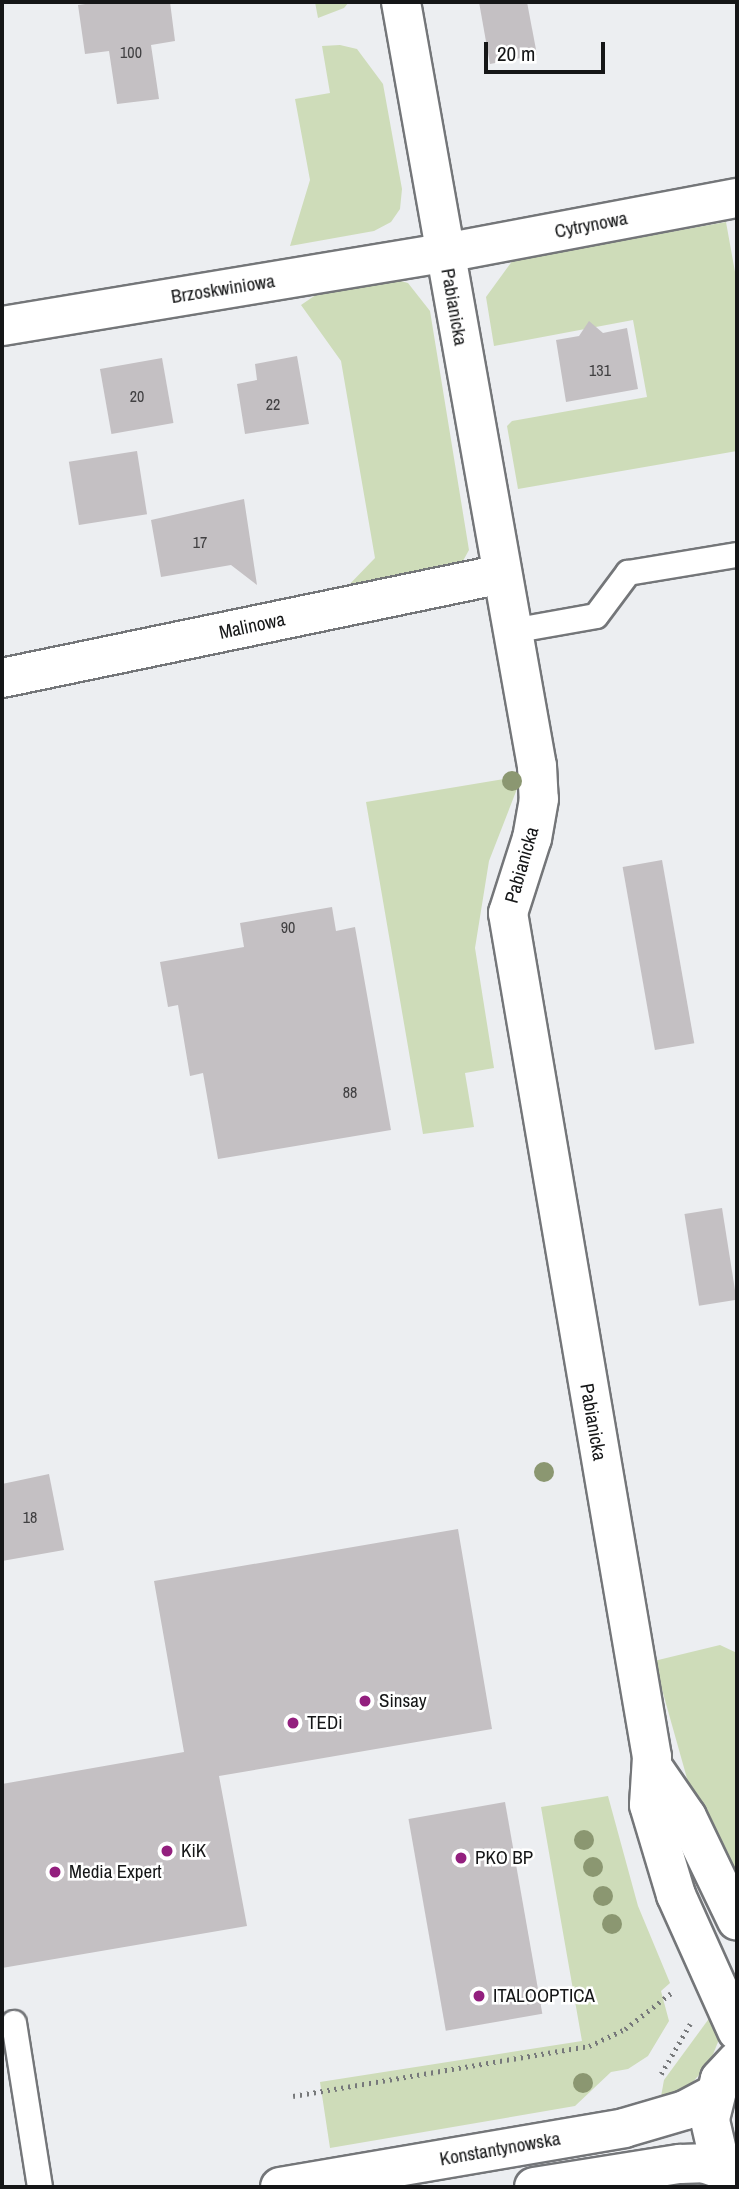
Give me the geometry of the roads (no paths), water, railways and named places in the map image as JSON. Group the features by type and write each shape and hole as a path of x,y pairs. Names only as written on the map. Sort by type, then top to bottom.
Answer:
{"street":[{"name":"Pabianicka","path":"401,2 539,799 508,913 654,1769 649,1805 657,1842 737,2031"},
{"name":"Cytrynowa","path":"444,253 737,198"},
{"name":"Brzoskwiniowa","path":"2,326 444,253"},
{"name":"Malinowa","path":"2,678 502,574"},
{"name":"Pabianicka","path":"654,1769 687,1817 737,1921"},
{"path":"732,2178 712,2138 715,2094 720,2079 737,2061"},
{"name":"Konstantynowska","path":"280,2187 624,2128 685,2110 715,2094"},
{"path":"534,2187 704,2162 732,2178"}],"lane":[{"path":"512,631 596,616 628,573 737,555"},
{"path":"14,2023 40,2187"}],"place":[{"name":"Sinsay","path":"365,1701"},
{"name":"TEDi","path":"293,1723"},
{"name":"KiK","path":"167,1851"},
{"name":"PKO BP","path":"461,1858"},
{"name":"Media Expert","path":"55,1872"},
{"name":"ITALOOPTICA","path":"479,1996"}]}
